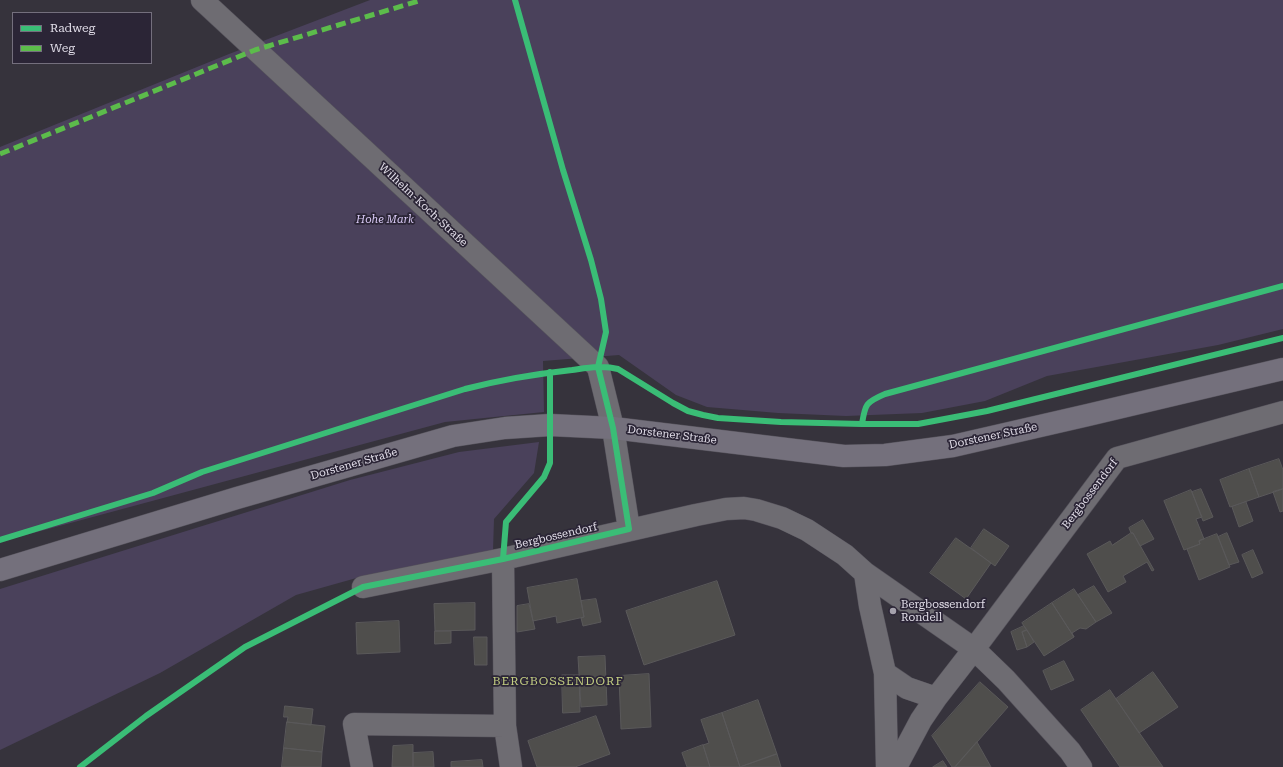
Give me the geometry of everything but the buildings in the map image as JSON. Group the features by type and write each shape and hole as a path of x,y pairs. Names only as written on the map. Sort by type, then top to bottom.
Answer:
{"main road":[{"name":"Dorstener Straße","path":"0,570 237,498 453,436 505,428 550,425 613,428 844,456 885,455 953,446 1283,369"}],"street":[{"name":"Wilhelm-Koch-Straße","path":"202,0 598,367 613,428"},
{"name":"Bergbossendorf","path":"896,767 921,720 936,698 1117,458 1283,412"},
{"path":"613,428 628,529"},
{"name":"Bergbossendorf","path":"363,587 503,559 628,529 726,509 744,508 756,510 782,518 807,530 845,555 865,574 974,649 1006,680 1070,751 1081,767"},
{"name":"Bergbossendorf","path":"503,559 505,726 511,767"},
{"path":"865,574 870,606 885,673 887,767"},
{"path":"885,673 908,688 936,698"},
{"path":"362,767 354,724 505,726"}],"green space":[{"name":"Hohe Mark","path":"370,0 1283,0 1283,329 1218,345 1047,376 985,401 922,413 846,416 778,413 707,407 676,395 619,355 543,361 544,412 445,422 0,542 0,147 229,54"},
{"path":"539,442 534,473 494,519 493,551 360,577 296,595 160,673 0,750 0,589 350,480 459,452"}],"marked path":[{"path":"0,154 255,50 422,0"}],"cycle path":[{"path":"80,767 146,716 245,647 363,587 503,559 629,529 613,428 598,367 606,332 601,299 515,0"},
{"path":"862,424 864,412 868,404 874,399 885,394 1283,286"},
{"path":"0,540 153,493 202,472 465,389 531,375 595,367 618,369 688,411 718,418 781,422 918,424 987,411 1283,338"},
{"path":"503,559 506,522 544,477 550,463 550,372"}],"place":[{"name":"Bergbossendorf Rondell","path":"893,611"}],"district":[{"name":"BERGBOSSENDORF","path":"558,681"}]}
